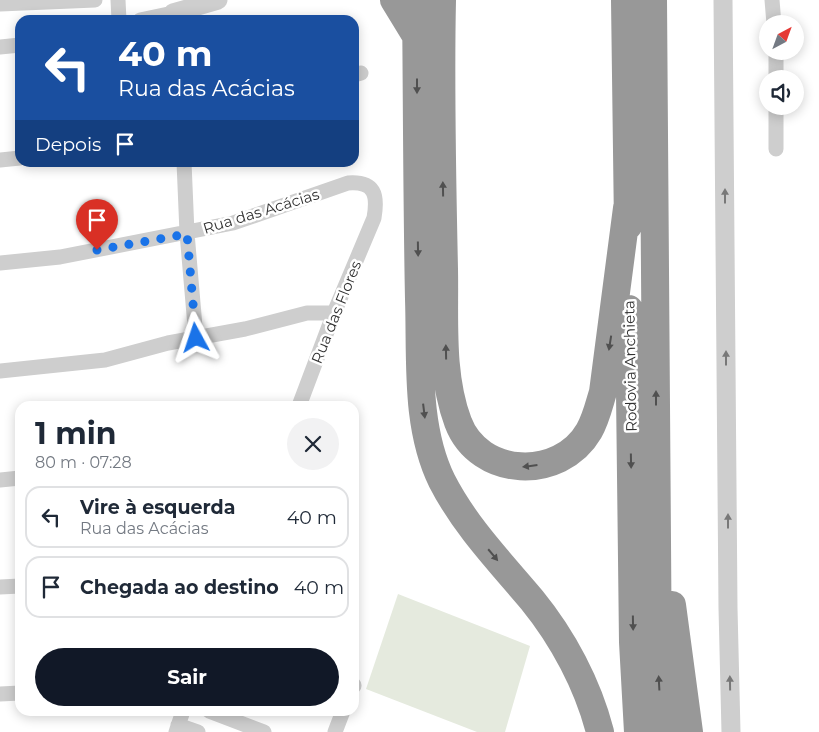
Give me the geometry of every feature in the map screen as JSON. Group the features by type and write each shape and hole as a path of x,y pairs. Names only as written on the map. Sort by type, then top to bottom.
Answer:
{"highway":[{"path":"394,0 429,41"},
{"path":"416,0 429,41 446,374 450,399 459,425 470,442 485,456 504,464 523,468 544,464 562,457 589,432 603,392 627,205"},
{"path":"442,0 429,41 420,341 422,399 427,441 442,480 464,518 534,602 571,658 594,706 600,732"},
{"path":"429,41 446,0"},
{"name":"Rodovia Anchieta","path":"625,0 634,642 638,732"},
{"name":"Rodovia Anchieta","path":"653,0 658,677 662,732"},
{"path":"657,539 671,595 689,732"}],"street":[{"path":"0,4 96,0"},
{"path":"118,0 119,15"},
{"path":"159,15 218,0"},
{"path":"723,0 728,598 731,732"},
{"path":"772,0 773,15"},
{"path":"0,48 15,46"},
{"path":"776,115 776,149"},
{"path":"0,160 15,158"},
{"path":"184,167 187,234 196,338"},
{"name":"Rua das Acácias","path":"0,263 60,257 187,234 233,223 348,183 360,182 369,186 375,194 377,202 374,218"},
{"name":"Rua das Flores","path":"301,401 334,313 374,218"},
{"path":"0,371 105,360 168,343 245,329 306,313 334,313"},
{"path":"0,480 15,478"},
{"path":"0,587 15,586"},
{"path":"0,694 15,693"},
{"path":"223,716 264,732"},
{"path":"335,732 341,716"},
{"path":"179,723 198,732"}],"shaded area":[{"path":"398,594 530,646 505,732 477,732 366,689"}],"route":[{"path":"97,250 187,234 196,338"}]}
